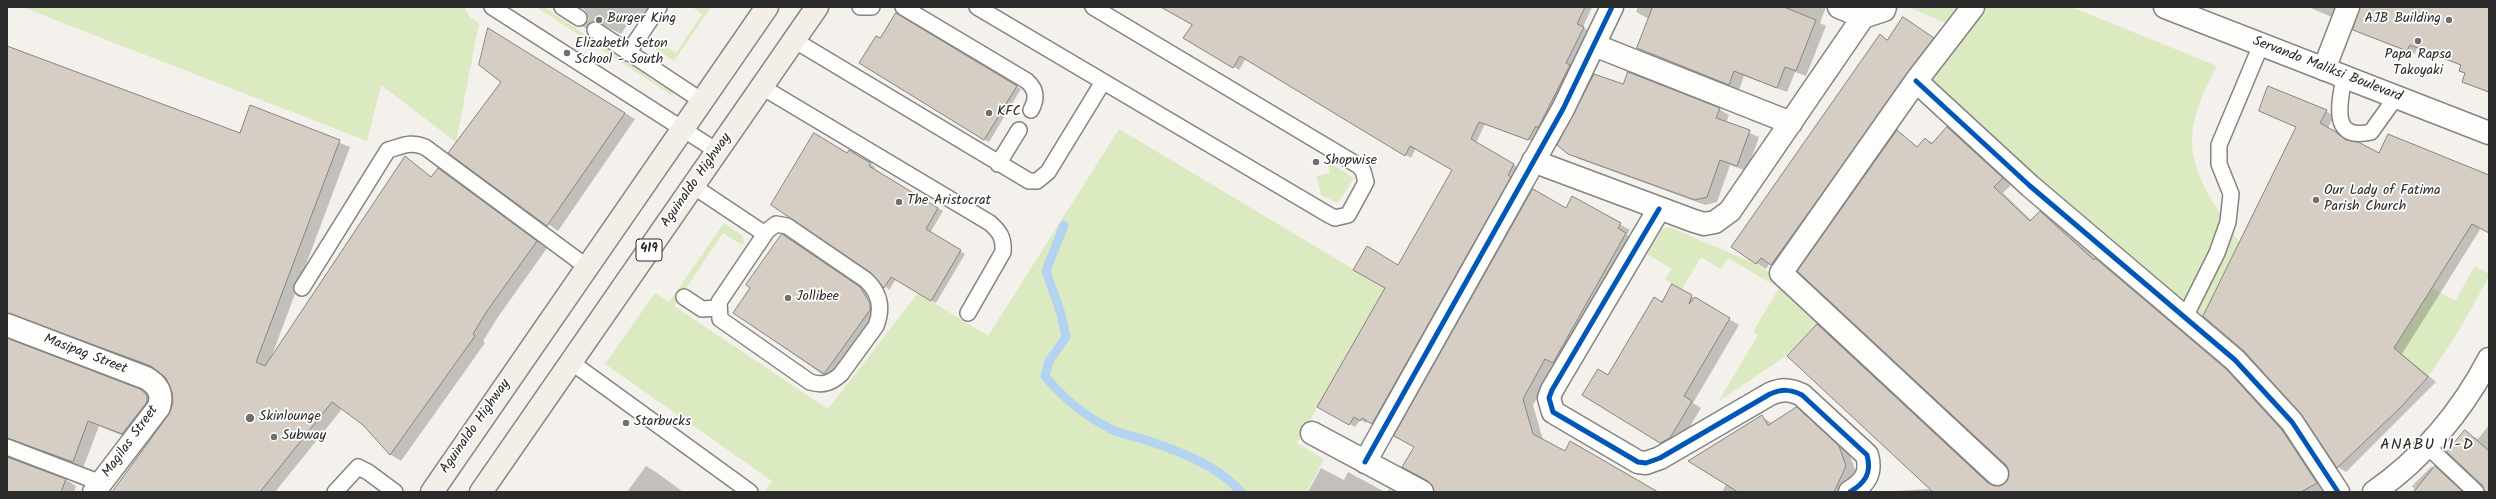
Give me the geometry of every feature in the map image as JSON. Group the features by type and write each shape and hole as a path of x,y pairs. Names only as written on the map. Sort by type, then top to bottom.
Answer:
{"highway":[{"name":"Aguinaldo Highway","path":"432,492 767,7"},
{"name":"Aguinaldo Highway","path":"481,492 817,7"}],"street":[{"path":"1365,462 1563,109 1612,7"},
{"path":"1839,7 1863,12 1884,10 1885,7"},
{"path":"1973,7 1916,81 1782,268 1781,273 1997,474"},
{"name":"Servando Maliksi Boulevard","path":"2164,7 2489,134"},
{"path":"2334,73 2348,7"},
{"path":"1533,161 1659,209 1704,224 1723,218 1791,123 1863,12"},
{"path":"1594,45 1791,123"},
{"path":"1916,81 2030,186 2235,360 2262,387 2292,422 2338,492"},
{"path":"1659,209 1552,390 1549,398 1553,412 1631,459 1646,463 1660,458 1770,394 1786,390 1794,391 1807,400 1867,455 1869,463 1867,477 1850,492"},
{"name":"Masipag Street","path":"7,325 146,378 154,383 160,390"},
{"path":"2374,492 2427,446 2450,420 2489,359"},
{"name":"Magilas Street","path":"98,488 159,406 161,399 160,390"},
{"path":"1312,433 1422,492"}],"lane":[{"path":"492,7 717,151"},
{"path":"562,7 579,18"},
{"path":"628,53 659,7"},
{"path":"860,7 872,7"},
{"path":"903,7 1027,81 1035,93 1036,100 1031,110"},
{"path":"977,7 1335,218 1348,215 1365,188 1365,177 1359,166 1093,7"},
{"path":"595,30 702,101"},
{"path":"794,40 998,164 1029,181 1044,177 1103,82"},
{"path":"2185,317 2217,253 2228,222 2231,194 2219,164 2219,145 2261,45"},
{"path":"2334,73 2339,119 2344,127 2352,133 2362,134 2371,132 2396,97"},
{"path":"762,87 990,223 997,229 1004,242 1004,252 968,313"},
{"path":"998,164 1019,130"},
{"path":"302,288 388,150 405,144 415,143 425,147 587,267"},
{"path":"693,186 765,234"},
{"path":"776,224 787,226 866,280 872,286 880,301 879,318 876,326 841,374 834,381 817,384 810,382 724,324 720,319 718,308 719,302 765,234 776,224"},
{"path":"684,297 702,309 718,308"},
{"path":"571,362 745,490"},
{"path":"2427,446 2476,492"},
{"path":"7,447 98,488"},
{"path":"334,492 358,467 368,472 395,492"}],"green space":[{"path":"22,7 464,7 470,17 479,23 456,142 381,85 367,141"},
{"path":"536,7 544,7 659,84 672,90 673,96"},
{"path":"692,7 711,7 674,61 654,47 653,43 658,41 676,53 702,14"},
{"path":"1908,7 2071,7 2217,66 2203,94 2195,117 2192,138 2194,157 2200,176 2210,196 2239,242 2212,298 2233,309 2212,332 1915,71 1948,24"},
{"path":"1119,129 1385,288 1297,443 1324,459 1307,492 764,492 772,481 605,364 655,293 669,302 724,223 743,236 744,243 742,245 723,233 674,306 828,409 918,293 988,336"},
{"path":"1327,161 1354,178 1338,203 1321,195 1317,176 1330,173"},
{"path":"1669,227 1756,264 1771,274 1821,320 1786,356 1718,402 1758,335 1753,332 1779,288 1728,258 1721,269 1701,257 1682,289 1665,279 1672,269 1647,254 1662,229"},
{"path":"2475,266 2489,274 2489,277 2458,332 2428,377 2345,306 2347,293 2406,330 2432,288 2455,301"}],"building":[{"path":"1161,7 1585,7 1577,24 1584,27 1566,63 1570,65 1538,128 1536,126 1528,140 1479,122 1471,139 1514,164 1508,175 1511,177 1372,424 1362,418 1360,421 1354,417 1349,425 1317,407 1385,288 1353,270 1367,246 1398,265 1452,170 1410,146 1405,156 1240,56 1233,68 1183,38 1192,25"},
{"path":"1653,7 1784,7 1816,20 1796,71 1785,67 1777,88 1734,71 1729,85 1637,48"},
{"path":"2360,7 2489,7 2489,92 2462,82 2465,73 2459,71 2461,65 2410,45 2407,51 2353,30"},
{"path":"896,13 1017,86 984,140 859,63 876,36 880,38"},
{"path":"1903,17 1934,38 1771,265 1761,258 1756,264 1731,247 1880,34 1887,40"},
{"path":"488,28 625,113 547,226 448,153 501,82 479,65"},
{"path":"7,46 240,133 250,105 340,140 256,362 265,366 405,156 431,177 438,168 537,241 487,311 473,334 475,336 390,455 363,425 332,402 260,492 112,492 169,414 173,403 172,392 166,378 151,366 7,313"},
{"path":"1628,72 1720,108 1716,118 1750,130 1737,166 1720,160 1707,197 1695,200 1568,154 1557,145 1594,74 1623,84"},
{"path":"2268,86 2327,110 2320,123 2336,132 2346,140 2358,142 2379,153 2388,134 2489,175 2489,233 2472,224 2394,348 2428,377 2401,407 2337,468 2301,414 2244,351 2203,316 2296,127 2259,111"},
{"path":"1947,127 2003,178 1994,187 2030,221 2040,211 2094,260 2095,258 2226,369 2282,430 2317,483 2301,492 1933,492 1787,356 1817,324 1988,483 2000,486 2006,482 2009,471 2006,465 1797,271 1897,130 1917,147 1925,138 1931,144"},
{"path":"814,133 847,153 849,150 871,163 869,166 938,208 926,229 961,250 931,301 891,277 884,288 871,273 771,205"},
{"path":"1533,189 1566,208 1572,196 1621,223 1618,228 1626,233 1553,363 1545,359 1523,399 1533,434 1565,451 1570,441 1658,492 1434,492 1428,481 1402,467 1414,447 1394,436"},
{"path":"782,234 860,287 870,303 870,310 824,374 733,313 750,288 746,285"},
{"path":"1672,284 1692,295 1689,304 1695,297 1730,318 1684,396 1692,401 1670,438 1660,443 1582,395 1598,369 1608,375 1654,297 1662,302"},
{"path":"7,338 140,389 147,395 147,402 122,434 88,421 73,462 7,438"},
{"path":"1797,407 1839,446 1846,466 1834,492 1738,492 1688,461 1762,415 1768,425"},
{"path":"2465,430 2489,451 2489,492 2485,492 2482,485 2447,452"},
{"path":"7,457 66,479 61,492 7,492"},
{"path":"2435,466 2463,492 2414,492"}],"waterway":[{"path":"1064,225 1046,271 1061,314 1066,337 1049,361 1045,376 1075,406 1093,419 1118,432 1143,439 1196,460 1220,474 1241,492"}],"cycle path":[{"path":"1365,462 1563,109 1612,7"},
{"path":"1916,81 2030,186 2235,360 2292,422 2338,492"},
{"path":"1659,209 1552,390 1549,398 1553,412 1638,462 1646,463 1660,458 1770,394 1778,391 1794,392 1802,395 1867,455 1869,467 1866,477 1860,485 1850,492"}],"place":[{"name":"Burger King","path":"599,20"},
{"name":"AJB Building","path":"2449,20"},
{"name":"Papa Rapsa Takoyaki","path":"2418,41"},
{"name":"Elizabeth Seton School - South","path":"567,53"},
{"name":"KFC","path":"989,113"},
{"name":"Shopwise","path":"1316,162"},
{"name":"Our Lady of Fatima Parish Church","path":"2316,200"},
{"name":"The Aristocrat","path":"899,202"},
{"name":"Jollibee","path":"788,298"},
{"name":"Skinlounge","path":"250,418"},
{"name":"Starbucks","path":"626,423"},
{"name":"Subway","path":"274,437"}],"district":[{"name":"ANABU II-D","path":"2427,446"}]}
